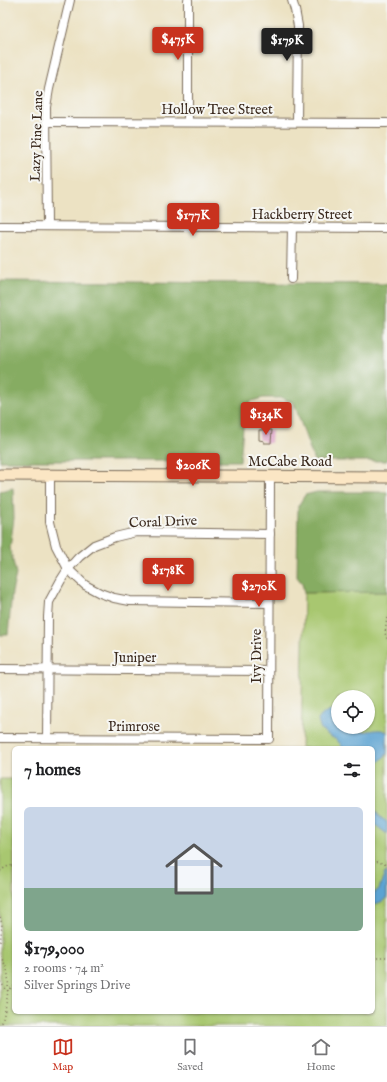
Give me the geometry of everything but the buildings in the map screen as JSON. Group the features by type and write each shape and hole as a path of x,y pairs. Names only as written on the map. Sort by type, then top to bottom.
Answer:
{"street":[{"name":"Lazy Pine Lane","path":"47,226 46,107 70,0"},
{"path":"188,0 188,122"},
{"path":"292,0 298,26 297,122"},
{"name":"Hollow Tree Street","path":"47,122 387,123"},
{"name":"Hackberry Street","path":"0,226 387,228"},
{"path":"291,279 292,227"},
{"name":"McCabe Road","path":"0,475 387,477"},
{"path":"50,475 50,522 56,546 68,569 85,585 114,598 130,601 269,603"},
{"name":"Ivy Drive","path":"269,739 270,476"},
{"name":"Coral Drive","path":"47,738 49,602 60,580 79,557 94,545 136,532 270,534"},
{"name":"Juniper","path":"0,669 269,671"},
{"name":"Primrose","path":"0,738 269,739"}],"path":[{"path":"387,618 385,633 387,639"},
{"path":"375,861 387,865"},
{"path":"0,871 12,866"},
{"path":"0,917 2,924 0,944"},
{"path":"0,956 7,970 7,991 1,1026"},
{"path":"375,958 387,958"},
{"path":"0,982 7,991"},
{"path":"7,991 12,987"}],"green space":[{"path":"0,281 387,284 387,461 314,461 294,403 282,398 263,398 252,401 245,407 240,461 0,461"},
{"path":"13,488 14,518 10,548 16,574 12,592 8,635 0,635 0,491"},
{"path":"317,492 387,492 387,592 304,593 302,583 297,577 298,506 305,495"},
{"path":"387,592 387,1026 0,1026 0,779 12,779 12,1014 375,1014 375,746 301,746 304,593"}],"water":[{"path":"331,710 331,734 375,734 375,730 378,730 387,732 387,754 375,766 375,746 341,746 319,726 318,720 326,712"},
{"path":"375,810 380,817 387,822 387,834 375,825"},
{"path":"387,872 387,897 383,901 375,904 375,892 379,889 385,873"}]}
